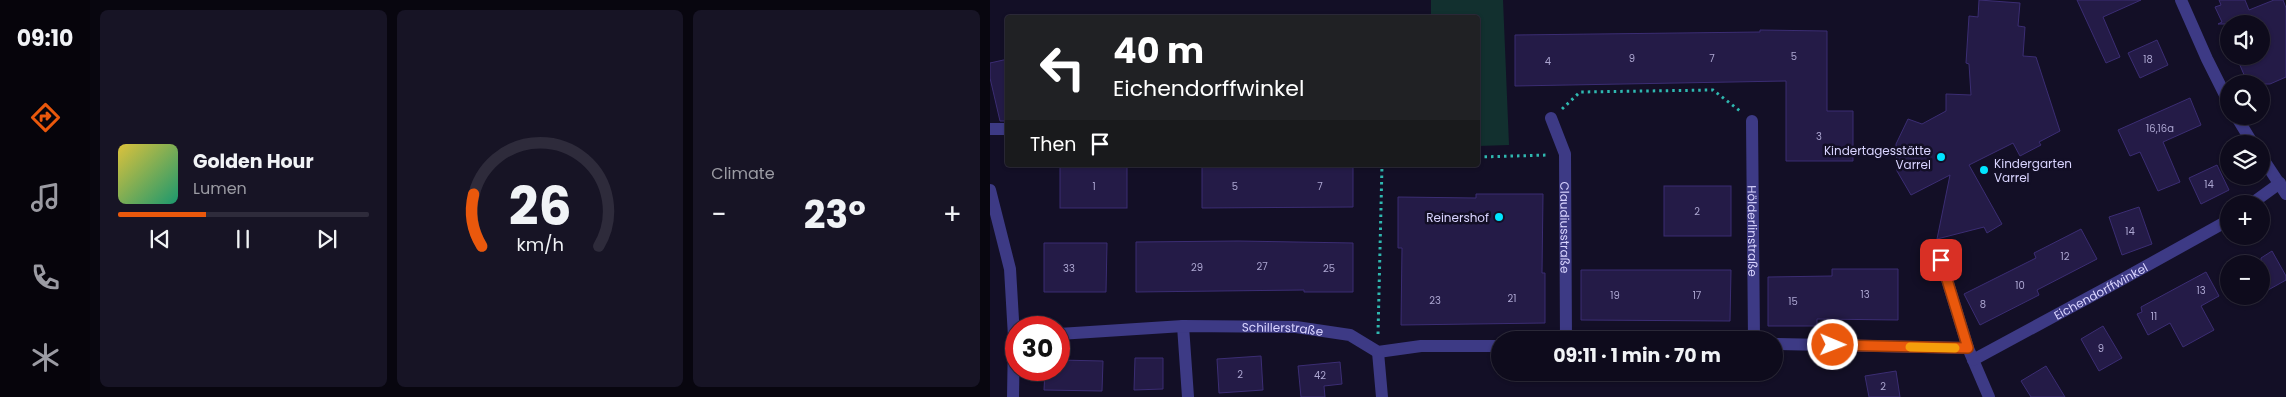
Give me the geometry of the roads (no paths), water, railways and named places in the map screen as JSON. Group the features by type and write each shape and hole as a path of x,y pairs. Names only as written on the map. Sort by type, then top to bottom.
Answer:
{"street":[{"path":"2181,0 2220,84"},
{"name":"Claudiusstraße","path":"1551,118 1565,154 1566,331"},
{"name":"Hölderlinstraße","path":"1752,121 1754,331"},
{"path":"990,129 1005,129"},
{"path":"2269,195 2283,188 2270,169"},
{"path":"990,190 1010,270 1013,316"},
{"name":"Eichendorffwinkel","path":"1970,354 2122,280 2220,225"},
{"path":"1941,260 1970,354 1989,397"},
{"path":"1184,326 1188,397"},
{"name":"Schillerstraße","path":"1070,333 1184,326 1296,327 1350,335 1378,352"},
{"path":"1783,344 1970,354"},
{"path":"1382,397 1378,352 1421,346 1491,346"},
{"path":"1013,397 1014,381"}],"place":[{"name":"Kindertagesstätte Varrel","path":"1941,157"},
{"name":"Kindergarten Varrel","path":"1984,170"},
{"name":"Reinershof","path":"1499,217"}]}
